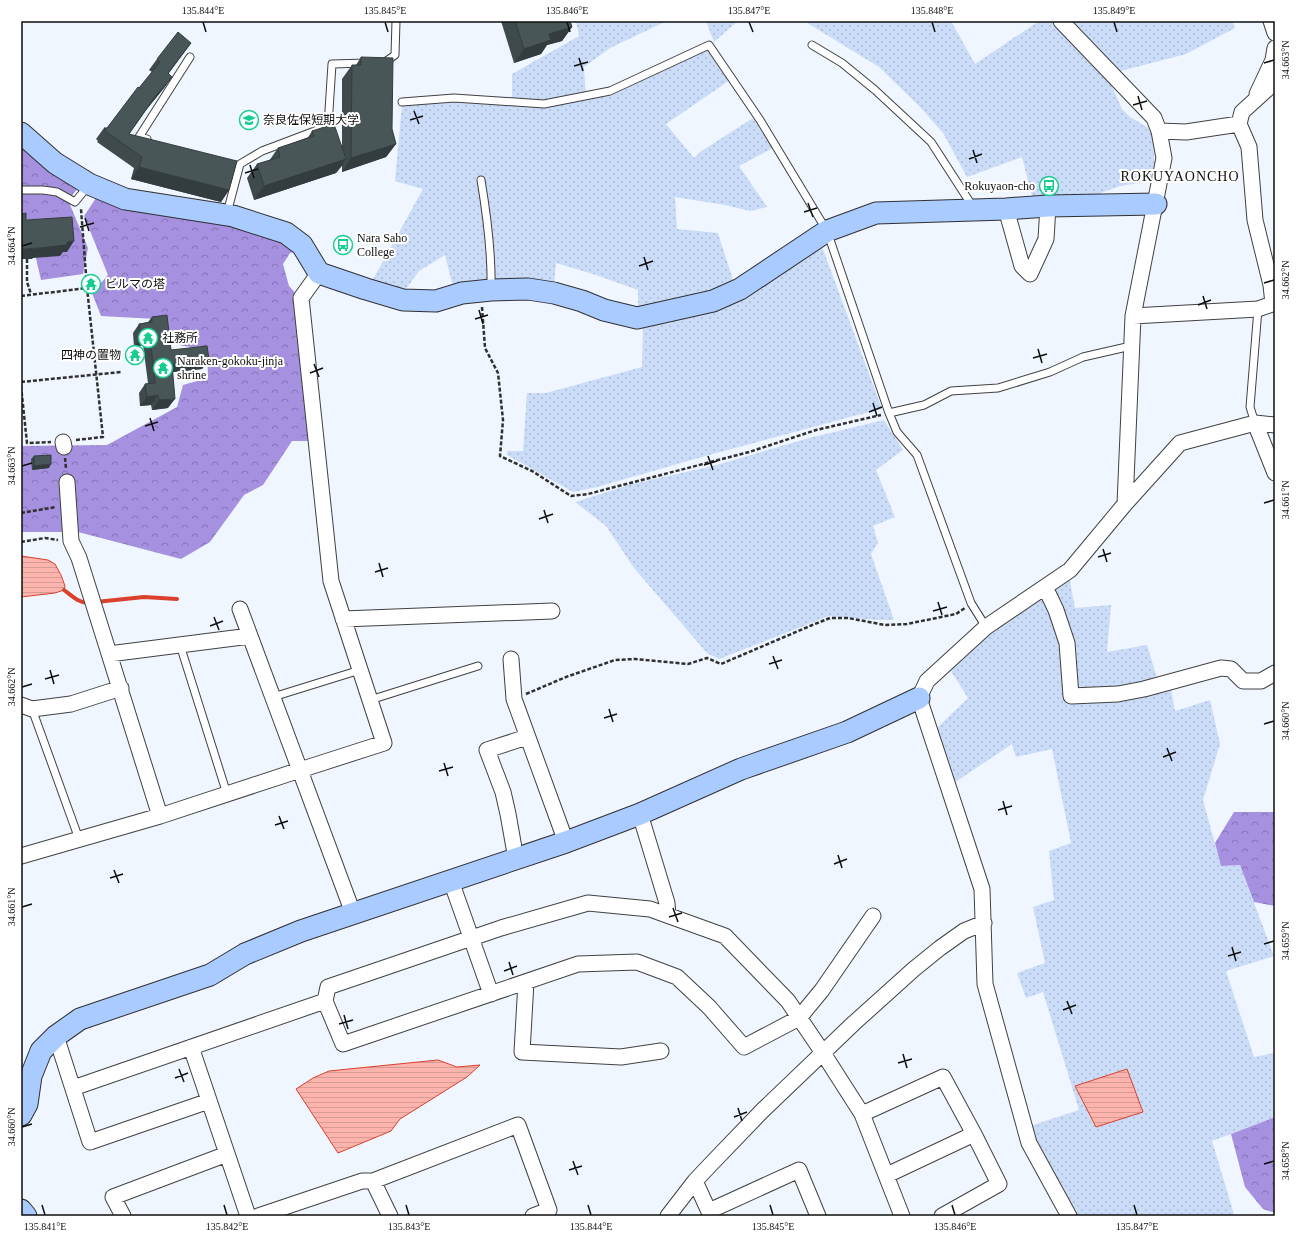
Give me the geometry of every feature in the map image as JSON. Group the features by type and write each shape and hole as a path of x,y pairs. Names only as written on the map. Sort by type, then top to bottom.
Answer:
{"street":[{"path":"1061,21 1154,118 1159,132 1164,158 1133,316 1125,504"},
{"path":"1271,21 1275,33"},
{"path":"1254,99 1273,60 1275,48"},
{"path":"1133,316 1269,305 1271,285 1256,220 1249,147 1239,124 1242,112 1254,99 1275,82"},
{"path":"1159,132 1186,132 1239,124"},
{"path":"21,133 55,163 88,184 125,199 233,216 286,233 302,245 319,273 366,289 403,300 436,301 462,293 528,289 554,292 582,300 604,310 637,318 713,301 740,289 827,231 876,213 1006,209 1048,206 1156,204"},
{"path":"1006,209 1022,266 1030,274 1046,239 1048,206"},
{"path":"21,856 160,816 384,743 330,581 302,298 319,273"},
{"path":"1069,1216 1029,1143 985,984 982,890 919,698 926,681 986,627 1070,570 1125,504 1180,443 1255,423 1275,424"},
{"path":"1255,423 1275,473"},
{"path":"67,482 71,541 79,558 160,816"},
{"path":"1045,587 1056,610 1067,644 1071,696 1118,694 1144,689 1221,668 1231,668 1243,681 1261,681 1275,673"},
{"path":"240,609 353,913"},
{"path":"343,619 552,611"},
{"path":"109,654 250,636"},
{"path":"512,659 514,699 566,842"},
{"path":"27,707 71,704 121,688"},
{"path":"21,1115 27,1104 31,1076 41,1051 56,1036 80,1019 210,975 245,954 301,932 353,913 566,842 640,814 741,769 847,732 919,698"},
{"path":"516,859 508,814 487,750 527,736"},
{"path":"640,814 667,903 668,915"},
{"path":"451,881 491,994"},
{"path":"873,916 822,990 799,1018 744,1047 709,1007 677,977 637,962 578,964 343,1044 325,1001 328,987 500,928 588,902 650,909 725,936 788,1001 799,1018 824,1053 862,1114 902,1216"},
{"path":"668,1216 695,1181 763,1110 854,1023 934,952 964,931 984,923"},
{"path":"526,982 522,1052 621,1057 662,1051"},
{"path":"73,1088 325,1001"},
{"path":"56,1036 90,1142 209,1101"},
{"path":"191,1047 248,1216"},
{"path":"862,1114 943,1077 999,1184 942,1216"},
{"path":"258,1216 362,1181 373,1181 518,1125 549,1210 533,1216"},
{"path":"887,1175 974,1134"},
{"path":"123,1216 114,1197 227,1154"},
{"path":"695,1181 710,1214 799,1170 818,1216"},
{"path":"373,1181 390,1216"},
{"path":"21,1210 26,1216"}],"lane":[{"path":"379,63 387,62 395,55 396,21"},
{"path":"812,45 842,63 875,90 931,142 974,210"},
{"path":"402,102 454,98 544,104 610,91 709,46 760,120 827,231 889,413 897,432 917,455 971,603 986,627"},
{"path":"153,141 139,137 190,57"},
{"path":"226,216 236,163 328,126 332,64 371,63"},
{"path":"481,180 489,226 492,265 486,291"},
{"path":"21,190 43,190 57,192 75,202 88,184"},
{"path":"1255,423 1250,407 1269,305"},
{"path":"889,413 924,405 951,391 998,388 1050,372 1083,357 1132,346"},
{"path":"180,645 227,794"},
{"path":"370,700 478,666"},
{"path":"273,697 360,670"},
{"path":"27,707 80,839"}],"path":[{"path":"21,386 26,443 64,444 103,437 81,209 75,202"},
{"path":"27,259 27,282 31,294"},
{"path":"21,296 88,288"},
{"path":"486,291 485,348 498,373 503,420 500,456 532,472 572,496 588,494 749,452 816,430 889,413"},
{"path":"21,382 122,372"},
{"path":"64,444 67,482"},
{"path":"21,513 69,505"},
{"path":"21,542 45,538 71,541"},
{"path":"514,699 566,677 615,660 635,659 688,664 707,658 722,664 830,618 848,618 885,625 907,624 956,614 971,603"}],"shaded area":[{"path":"576,21 667,21 610,48 584,67 586,98 611,96 707,50 730,80 666,124 694,158 700,152 753,118 773,148 739,166 767,207 750,211 725,205 675,197 677,229 718,233 734,283 680,301 638,310 638,290 556,263 554,285 453,287 445,255 419,271 406,289 371,283 423,189 395,181 402,105 454,95 512,97 512,74 579,36"},
{"path":"706,21 738,21 714,42"},
{"path":"804,21 951,21 975,64 1039,21 1051,21 1108,78 1122,109 1130,117 1152,130 1156,180 1120,186 1090,197 1033,200 1022,157 967,177 943,133 920,107 879,67"},
{"path":"1072,21 1232,21 1235,28 1186,54 1117,72"},
{"path":"821,244 882,409 709,455 597,487 573,492 507,455 507,451 523,451 527,393 546,393 642,367 643,323"},
{"path":"884,420 903,450 876,470 895,517 873,526 878,543 871,554 894,620 829,616 719,659 707,653 634,568 606,526 575,502 632,484 713,466 809,438"},
{"path":"21,556 48,560 55,564 65,586 64,590 55,593 21,597"},
{"path":"1069,576 1075,608 1111,605 1107,652 1147,645 1159,684 1170,683 1175,711 1210,700 1220,744 1203,800 1221,866 1240,865 1274,956 1226,971 1254,1057 1275,1053 1275,1117 1212,1141 1234,1214 1224,1216 1076,1216 1030,1126 1079,1110 1043,992 1026,998 1017,973 1045,963 1033,907 1054,900 1049,851 1071,843 1052,749 1016,757 1012,744 954,783 935,730 968,698 949,668 1002,623"},
{"path":"438,1060 457,1067 480,1065 467,1077 400,1119 391,1131 338,1153 296,1089 313,1078 329,1071"},
{"path":"1127,1069 1143,1112 1096,1127 1075,1086"}],"green space":[{"path":"21,139 78,188 68,200 88,248 83,274 41,280 35,254 46,220 21,219"},
{"name":"Naraken-gokoku-jinja shrine","path":"98,195 285,236 300,250 290,253 283,264 289,286 298,296 311,441 292,441 263,485 244,495 210,542 181,559 78,532 21,532 21,446 107,445 177,407 183,385 208,378 207,350 179,345 156,319 101,316 92,293 108,275 84,216"},
{"path":"1234,812 1275,812 1275,906 1254,902 1240,865 1221,866 1215,843"},
{"path":"1275,1117 1275,1213 1263,1209 1245,1187 1231,1134"}],"building":[{"path":"515,21 570,21 572,27 549,34 551,40 524,49"},
{"path":"178,32 191,43 168,73 172,77 154,98 129,134 237,161 229,190 139,167 142,157 105,131 106,129 104,128 107,128 138,87 139,88 160,62 157,59"},
{"path":"361,57 393,58 392,129 396,144 351,158 352,65 361,65"},
{"path":"334,124 346,159 264,186 257,164 280,157 278,148 314,136 312,131"},
{"path":"26,213 26,220 72,217 74,241 67,242 67,245 21,249 21,214"},
{"path":"167,315 171,350 207,346 209,359 172,364 175,399 159,400 158,395 147,397 145,384 155,383 150,336 141,337 139,324 152,322 152,317"},
{"path":"51,455 51,464 34,466 34,456"}],"waterway":[{"path":"64,590 73,597 85,603 89,603"},
{"path":"96,602 144,597 177,599"}],"place":[{"name":"奈良佐保短期大学","path":"249,120"},
{"name":"Rokuyaon-cho","path":"1049,186"},
{"name":"Nara Saho College","path":"343,245"},
{"name":"ビルマの塔","path":"91,284"},
{"name":"社務所","path":"148,338"},
{"name":"四神の置物","path":"135,355"},
{"name":"Naraken-gokoku-jinja shrine","path":"163,368"}],"district":[{"name":"ROKUYAONCHO","path":"1180,176"}]}
